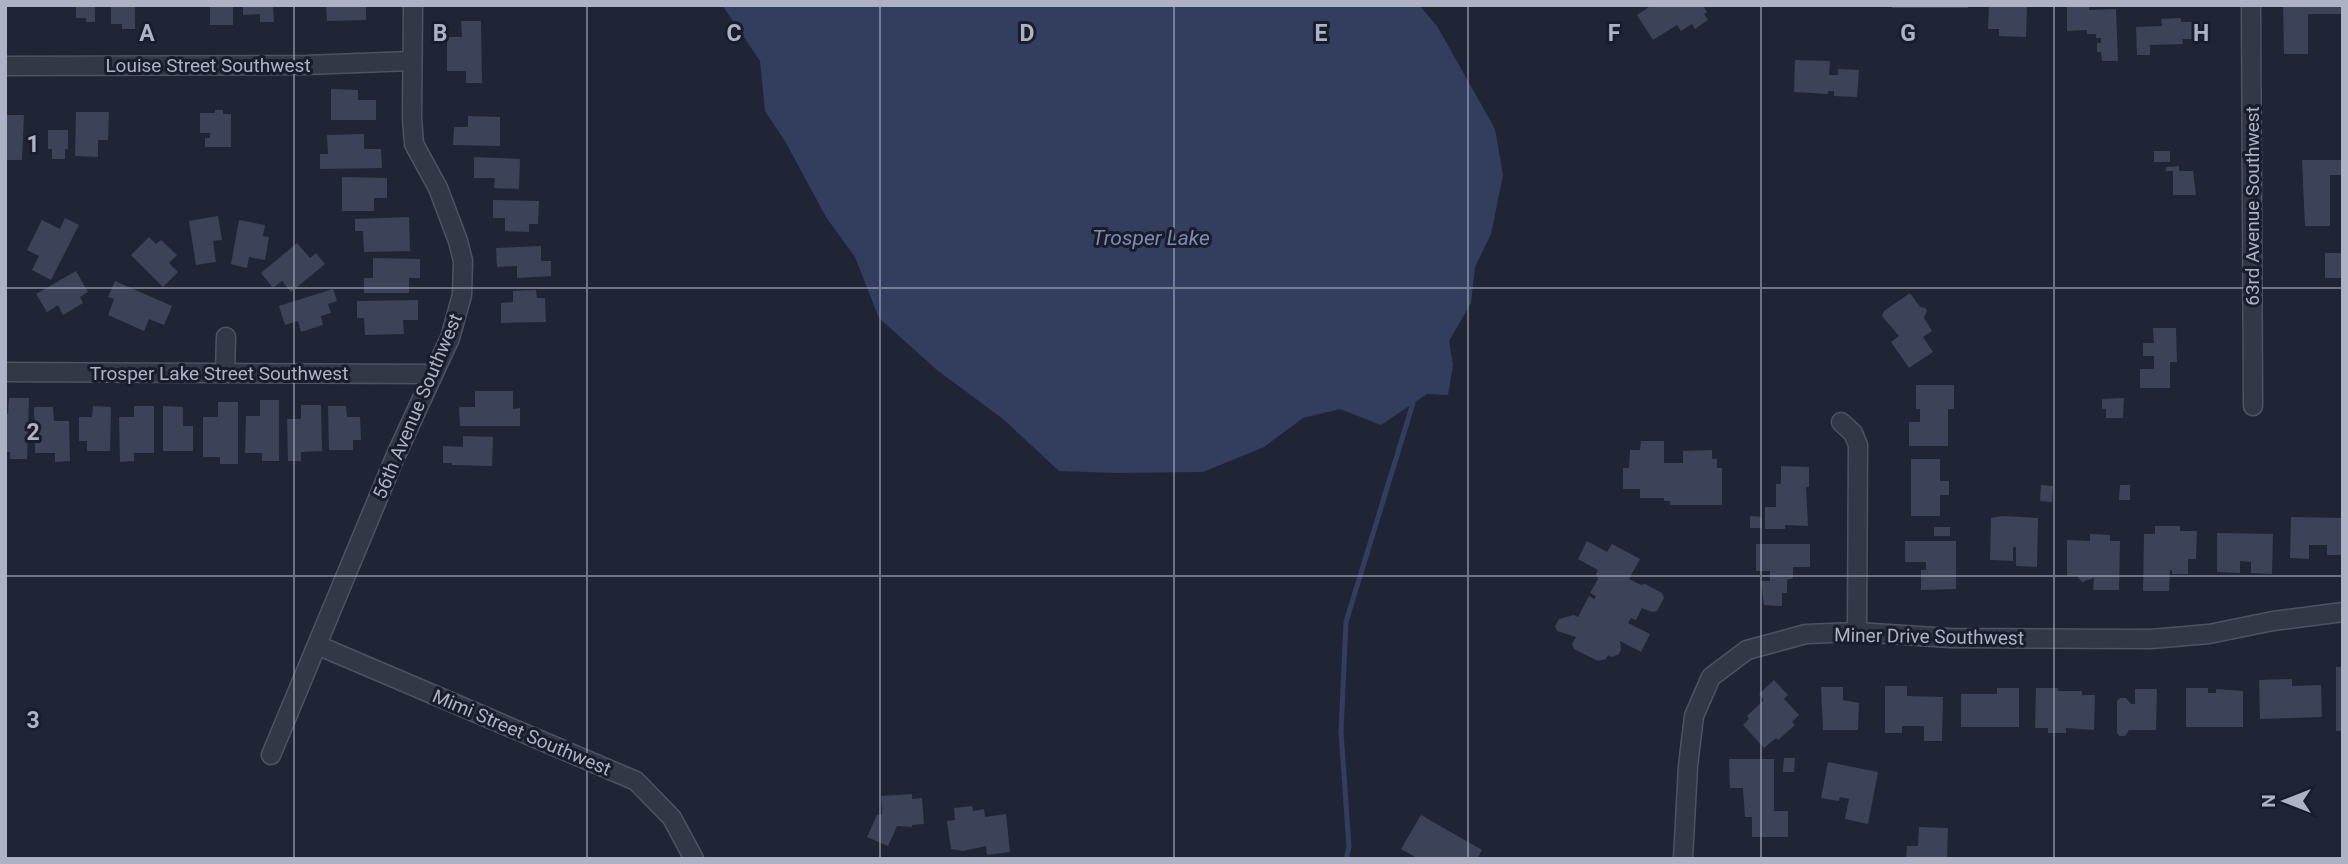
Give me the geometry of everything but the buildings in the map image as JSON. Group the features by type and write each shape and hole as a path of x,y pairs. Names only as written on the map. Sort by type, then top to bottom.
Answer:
{"street":[{"name":"56th Avenue Southwest","path":"271,755 396,455 457,319 463,295 464,271 458,241 438,188 414,144 413,5"},
{"name":"63rd Avenue Southwest","path":"2251,5 2253,406"},
{"name":"Louise Street Southwest","path":"5,66 306,65 412,61"},
{"path":"225,373 226,337"},
{"name":"Trosper Lake Street Southwest","path":"5,372 432,374"},
{"path":"1841,422 1853,433 1858,445 1857,632"},
{"name":"Miner Drive Southwest","path":"1683,859 1688,766 1694,716 1711,677 1747,650 1806,634 1857,632 1950,638 2151,639 2209,634 2273,621 2343,612"},
{"name":"Mimi Street Southwest","path":"317,645 636,781 672,818 694,859"}],"water":[{"name":"Trosper Lake","path":"722,5 1419,5 1437,26 1495,129 1503,175 1491,234 1475,267 1471,303 1449,341 1453,365 1448,395 1427,394 1381,425 1340,409 1303,418 1264,447 1203,472 1059,471 1003,419 937,370 879,318 855,257 826,217 785,141 765,111 760,61"}],"waterway":[{"path":"1346,859 1349,847 1341,732 1346,622 1413,403 1409,398"}]}
